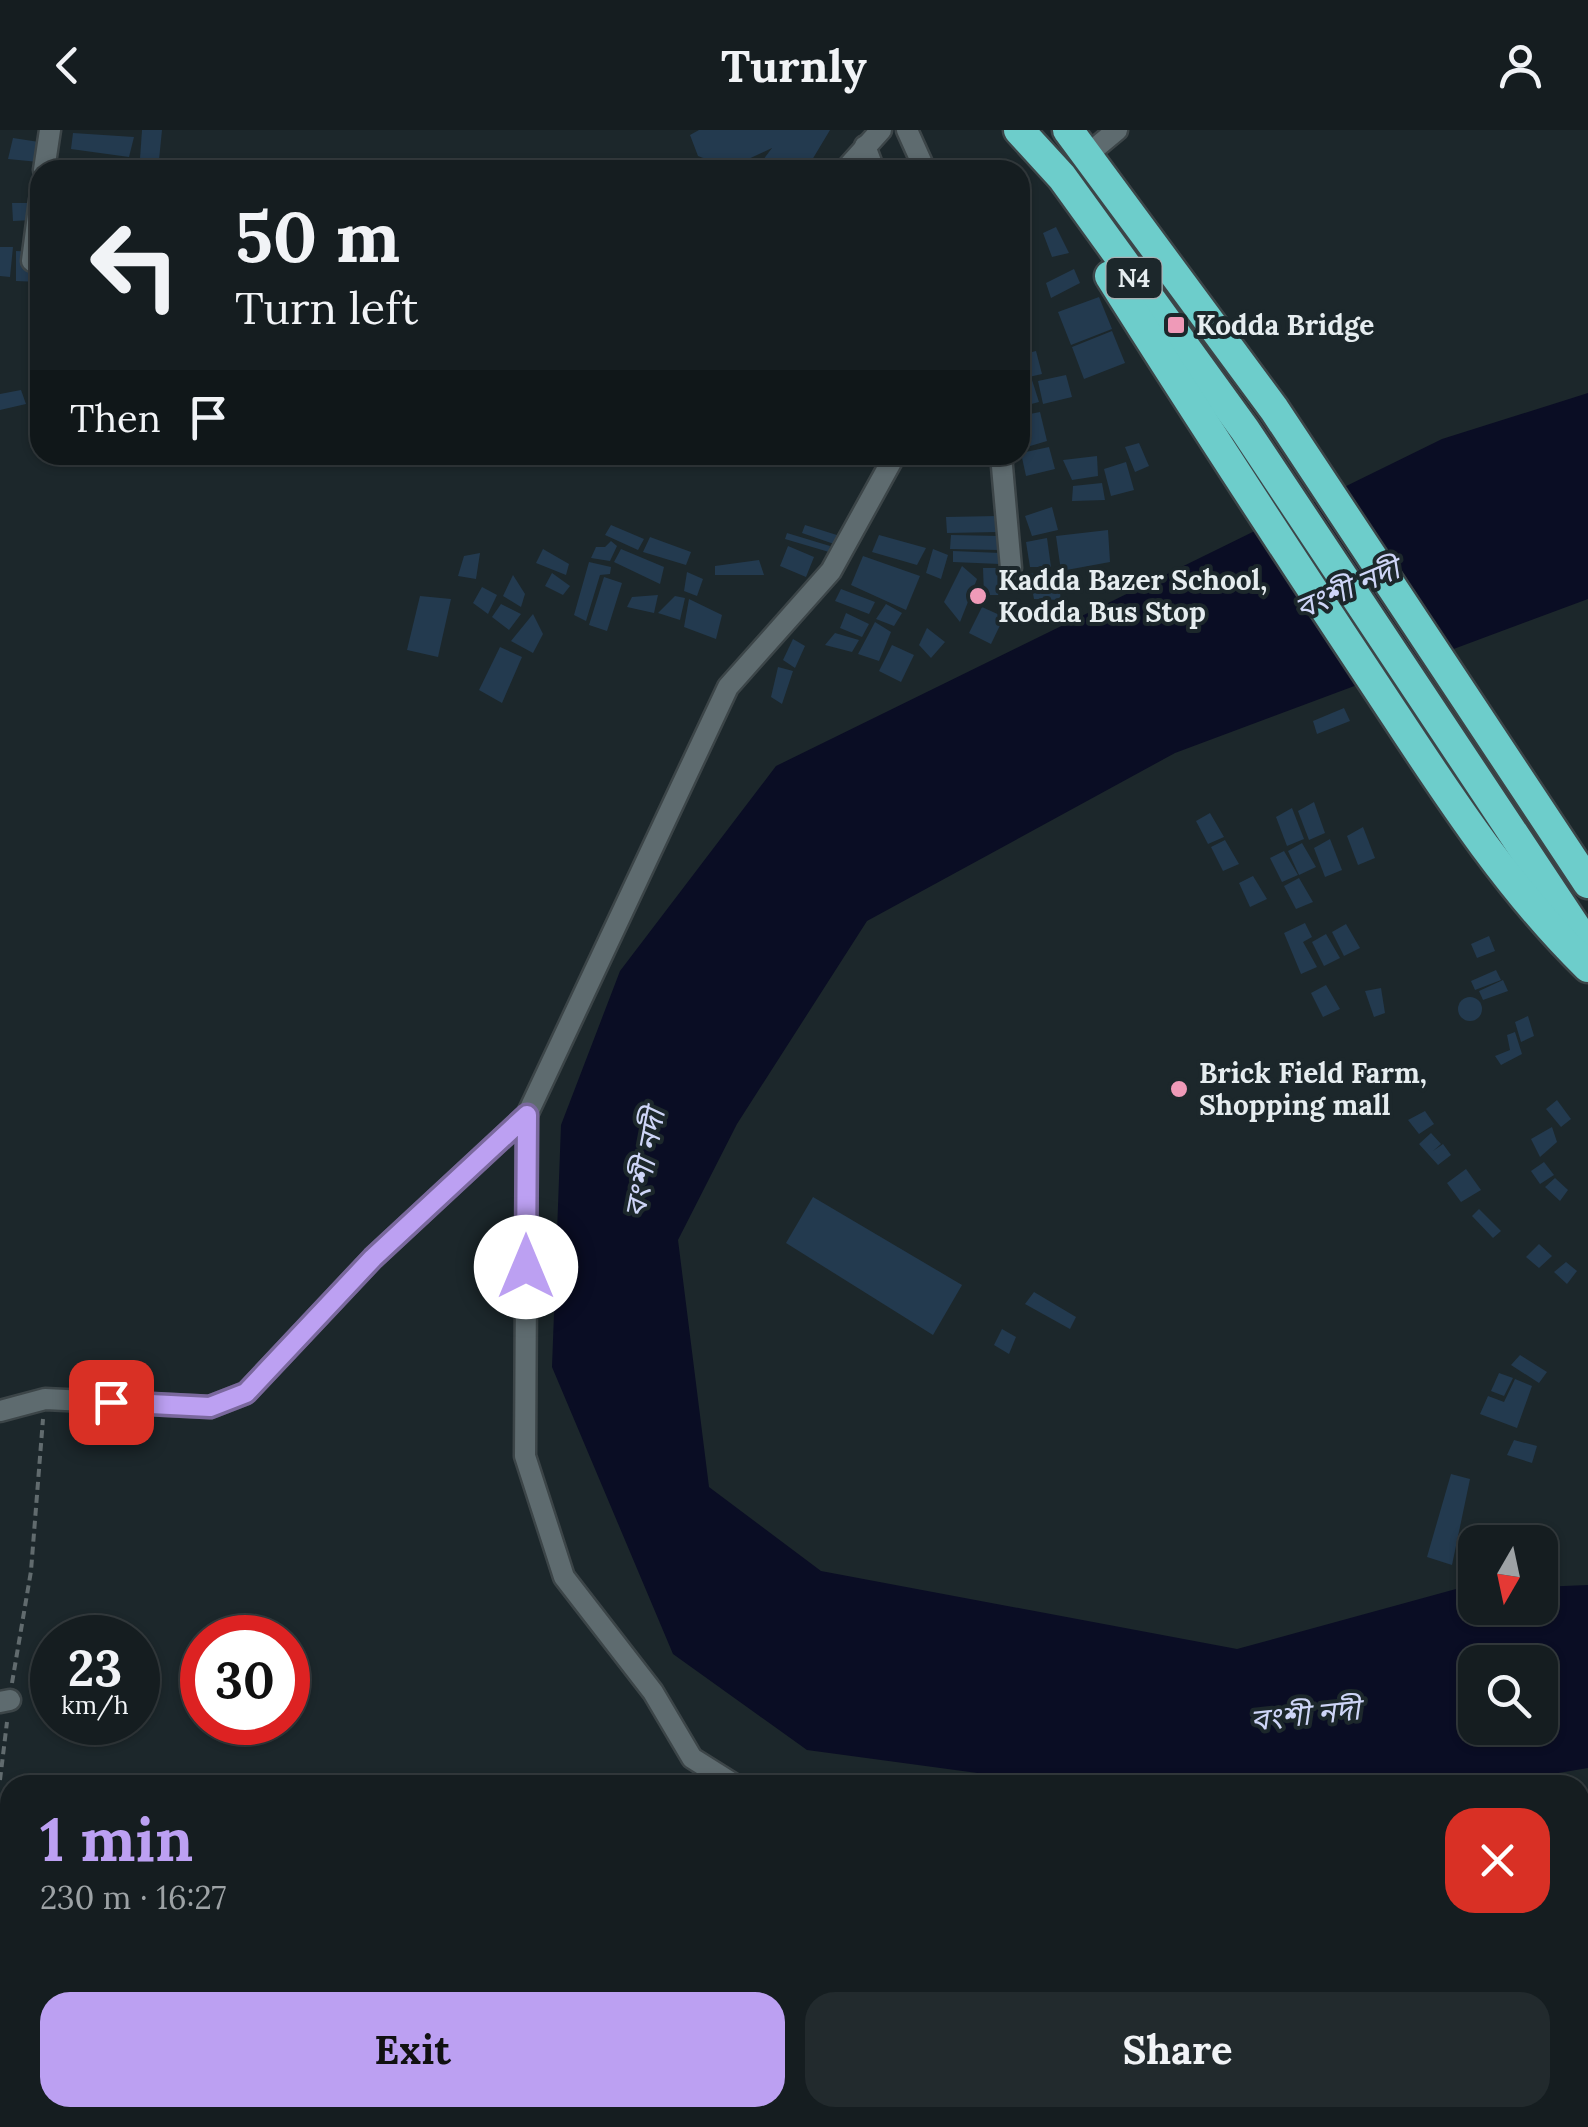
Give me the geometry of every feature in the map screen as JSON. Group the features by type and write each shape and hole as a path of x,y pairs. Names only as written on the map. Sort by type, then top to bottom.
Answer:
{"highway":[{"name":"N4","path":"1019,130 1070,189 1245,430 1588,946"},
{"name":"N4","path":"1068,130 1274,409 1588,882"},
{"path":"1070,189 1074,216 1220,451 1437,777 1508,879 1588,967"}],"street":[{"path":"46,160 50,130"},
{"path":"853,160 880,130"},
{"path":"907,130 920,160"},
{"path":"1088,155 1117,130"},
{"path":"865,146 870,160"},
{"path":"0,1411 45,1400 210,1407 246,1393 373,1258 527,1115 728,687 832,571 890,465"},
{"path":"1002,465 1011,568"},
{"path":"527,1115 525,1456 564,1577 653,1692 692,1758 720,1775"}],"path":[{"path":"0,1775 5,1701 31,1571 45,1400"}],"water":[{"name":"বংশী নদী","path":"1588,393 1588,599 1175,753 867,921 737,1124 678,1240 709,1487 821,1571 1237,1649 1456,1589 1458,1625 1558,1625 1558,1586 1588,1585 1588,1768 1546,1775 992,1775 807,1750 673,1654 552,1367 561,1125 620,971 776,766 1442,439"}],"building":[{"path":"142,130 162,130 159,160 140,159"},
{"path":"699,130 830,130 812,160 763,160 772,148 746,160 708,160 698,156 690,135"},
{"path":"73,133 134,137 129,157 71,149"},
{"path":"13,138 39,142 48,160 30,161 8,159"},
{"path":"12,203 30,203 30,220 13,221"},
{"path":"1056,227 1069,253 1052,257 1043,233"},
{"path":"0,247 13,247 10,277 0,276"},
{"path":"16,251 30,252 30,282 16,281"},
{"path":"1074,269 1080,283 1051,298 1046,283"},
{"path":"1099,297 1112,329 1071,345 1058,312"},
{"path":"1112,331 1125,363 1084,379 1072,347"},
{"path":"1036,351 1042,374 1030,377 1030,352"},
{"path":"1066,375 1072,397 1043,404 1038,381"},
{"path":"1030,380 1039,402 1030,404"},
{"path":"21,390 26,404 0,410 0,394"},
{"path":"1040,412 1047,441 1030,446 1030,414"},
{"path":"1139,443 1149,466 1135,472 1125,447"},
{"path":"1049,447 1055,469 1026,476 1024,465 1030,465 1030,451"},
{"path":"1097,456 1098,476 1072,480 1063,460"},
{"path":"1126,462 1134,490 1111,496 1104,469"},
{"path":"1102,483 1105,500 1072,501 1073,486"},
{"path":"1052,507 1058,530 1032,536 1025,516"},
{"path":"997,516 998,532 947,533 946,517"},
{"path":"611,525 644,539 638,550 605,535"},
{"path":"805,525 840,536 837,545 802,533"},
{"path":"1108,530 1110,562 1061,571 1056,536"},
{"path":"787,533 830,546 829,552 785,539"},
{"path":"879,535 926,548 917,565 872,552"},
{"path":"951,535 1000,536 1000,550 950,549"},
{"path":"650,537 691,552 686,565 643,552"},
{"path":"1047,538 1051,567 1030,567 1026,542"},
{"path":"611,541 617,546 610,561 591,558 596,547 605,547"},
{"path":"788,546 814,557 806,577 780,566"},
{"path":"543,549 569,564 566,575 536,563"},
{"path":"621,549 664,567 660,584 614,562"},
{"path":"933,549 948,555 941,579 926,573"},
{"path":"953,551 1000,553 1000,564 953,562"},
{"path":"480,553 476,579 458,576 464,556"},
{"path":"863,556 920,576 906,610 851,585"},
{"path":"759,560 764,575 715,575 715,566"},
{"path":"589,562 611,567 610,574 600,575 586,621 574,615"},
{"path":"962,566 977,579 960,622 944,602"},
{"path":"983,568 1004,568 998,595 984,595"},
{"path":"687,572 703,579 697,596 684,591"},
{"path":"552,573 570,586 563,595 545,586"},
{"path":"1029,573 1058,578 1061,600 1034,599"},
{"path":"513,575 525,594 521,607 503,596"},
{"path":"604,577 622,583 607,631 589,625"},
{"path":"482,587 497,595 488,614 473,603"},
{"path":"841,589 875,602 869,614 835,601"},
{"path":"658,595 654,613 627,607 632,597"},
{"path":"420,596 451,599 438,657 407,650"},
{"path":"675,596 685,598 680,620 658,613"},
{"path":"689,599 722,615 716,639 684,627"},
{"path":"501,604 521,614 509,630 492,617"},
{"path":"886,604 902,613 894,626 876,619"},
{"path":"982,607 1004,617 991,644 969,633"},
{"path":"846,613 869,624 862,637 840,628"},
{"path":"533,614 543,634 533,653 511,641"},
{"path":"875,622 891,632 879,661 858,654"},
{"path":"927,628 945,642 931,658 919,645"},
{"path":"835,633 859,640 852,652 825,645"},
{"path":"793,639 805,646 795,668 783,660"},
{"path":"892,645 914,655 901,682 879,671"},
{"path":"500,647 522,657 502,703 479,690"},
{"path":"778,667 793,671 782,704 771,697"},
{"path":"1344,708 1350,721 1317,734 1313,721"},
{"path":"1314,802 1325,833 1309,840 1298,811"},
{"path":"1292,808 1304,839 1287,846 1276,817"},
{"path":"1210,813 1224,837 1208,844 1196,821"},
{"path":"1363,827 1375,858 1358,865 1347,836"},
{"path":"1330,839 1342,870 1325,877 1314,848"},
{"path":"1225,840 1239,864 1223,871 1211,847"},
{"path":"1302,843 1316,867 1299,875 1288,851"},
{"path":"1284,851 1298,875 1282,882 1270,858"},
{"path":"1253,876 1267,899 1250,907 1239,883"},
{"path":"1299,878 1313,902 1296,909 1284,886"},
{"path":"1305,923 1312,937 1303,942 1317,967 1301,974 1284,933"},
{"path":"1346,924 1360,948 1344,956 1332,932"},
{"path":"1326,934 1340,958 1324,966 1312,942"},
{"path":"1489,936 1495,951 1477,958 1471,944"},
{"path":"1496,970 1501,980 1475,990 1471,981"},
{"path":"1503,980 1508,991 1483,1000 1479,991"},
{"path":"1326,985 1340,1009 1323,1017 1311,993"},
{"path":"1381,988 1385,1013 1374,1017 1365,991"},
{"path":"1470,997 1479,1000 1479,1018 1470,1021 1461,1018 1458,1009 1461,1000"},
{"path":"1528,1016 1534,1036 1521,1042 1515,1022"},
{"path":"1515,1032 1522,1054 1501,1065 1495,1056 1510,1050 1507,1035"},
{"path":"1557,1100 1571,1119 1561,1127 1546,1109"},
{"path":"1425,1111 1434,1124 1419,1134 1408,1120"},
{"path":"1552,1127 1557,1142 1540,1157 1531,1139"},
{"path":"1431,1133 1441,1144 1433,1151 1443,1144 1451,1155 1438,1165 1419,1144"},
{"path":"1544,1162 1554,1175 1540,1184 1531,1171"},
{"path":"1466,1169 1481,1190 1461,1202 1447,1183"},
{"path":"1555,1178 1568,1190 1560,1201 1545,1187"},
{"path":"813,1197 962,1285 933,1335 786,1243"},
{"path":"1479,1209 1501,1231 1493,1238 1472,1216"},
{"path":"1539,1244 1552,1256 1539,1268 1526,1257"},
{"path":"1566,1262 1577,1271 1567,1284 1554,1272"},
{"path":"1034,1292 1076,1317 1070,1329 1025,1304"},
{"path":"1002,1329 1016,1337 1009,1354 994,1345"},
{"path":"1520,1355 1547,1372 1539,1383 1511,1365"},
{"path":"1499,1373 1513,1378 1504,1396 1491,1391"},
{"path":"1515,1379 1532,1386 1517,1428 1480,1414 1488,1396 1504,1402"},
{"path":"1514,1440 1537,1446 1532,1463 1507,1455"},
{"path":"1451,1474 1470,1479 1452,1565 1427,1557"}],"place":[{"name":"Kodda Bridge","path":"1176,325"},
{"name":"Kadda Bazer School, Kodda Bus Stop","path":"978,596"},
{"name":"Brick Field Farm, Shopping mall","path":"1179,1089"}],"route":[{"path":"111,1402 210,1407 232,1402 246,1393 373,1258 527,1115 526,1267"}]}
